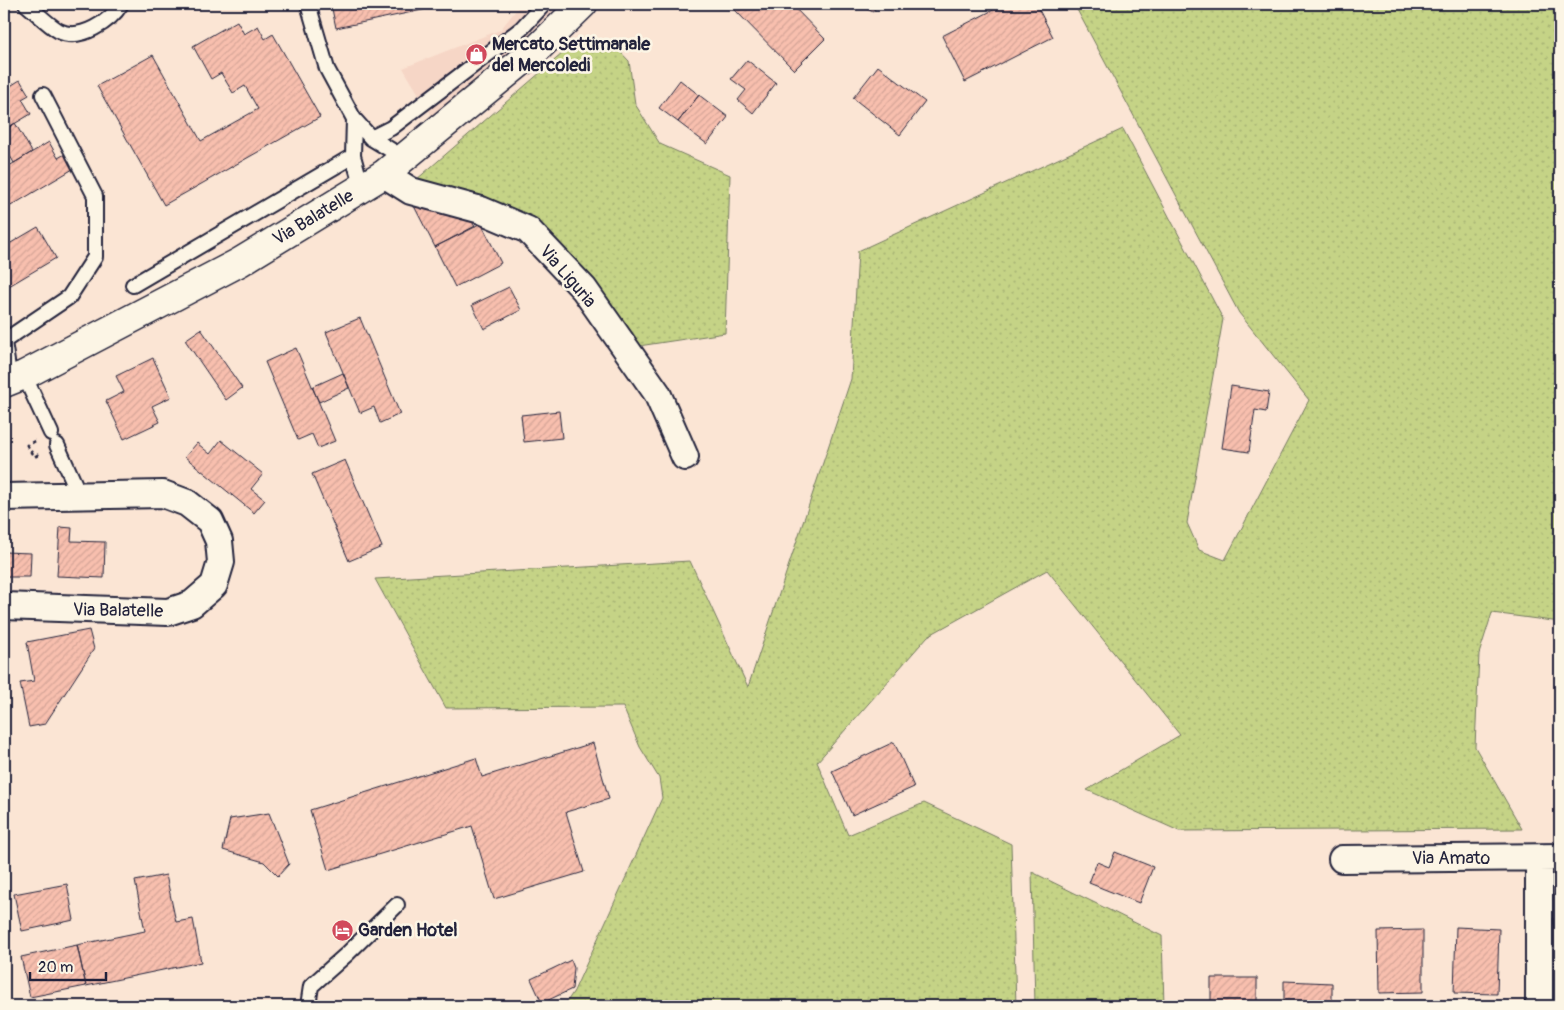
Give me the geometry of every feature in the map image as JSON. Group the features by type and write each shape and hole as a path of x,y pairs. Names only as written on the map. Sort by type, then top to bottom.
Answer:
{"main road":[{"name":"Via Balatelle","path":"11,382 166,282 240,262 383,173 529,39 583,4"}],"street":[{"name":"Via Liguria","path":"383,173 411,190 481,210 528,230 584,289 657,393 685,457"},
{"name":"Via Balatelle","path":"4,497 163,494 187,503 210,521 218,542 221,562 214,585 192,604 168,612 4,606"},
{"name":"Via Amato","path":"1342,858 1550,857"},
{"path":"1539,1006 1550,857"}],"lane":[{"path":"26,4 60,31 70,34 89,30 105,23 122,4"},
{"path":"308,4 327,68 354,119 371,138 383,173"},
{"path":"371,138 391,128 529,39 544,4"},
{"path":"43,95 95,196 95,257 69,297 4,342 11,382 54,439 80,496"},
{"path":"353,156 354,119"},
{"path":"353,156 383,173"},
{"path":"133,285 166,282 353,156"},
{"path":"308,1006 311,986 397,905"}],"shaded area":[{"name":"Mercato Settimanale del Mercoledi","path":"521,4 567,4 435,121 403,68 500,30"}],"green space":[{"path":"1074,4 1560,4 1560,622 1492,613 1479,654 1475,747 1522,829 1179,831 1087,790 1180,735 1047,570 928,636 817,762 848,835 924,803 1011,844 1016,1006 564,1006 574,991 662,798 659,778 640,747 623,707 446,708 375,579 690,561 748,687 851,379 858,251 1123,129 1223,319 1187,523 1199,550 1225,560 1309,400 1239,313"},
{"path":"578,40 609,40 629,61 635,104 660,144 730,175 725,333 632,347 544,231 416,180"},
{"path":"1032,872 1162,936 1164,1006 1035,1006"}],"building":[{"path":"331,4 451,4 336,28"},
{"path":"729,4 791,4 825,39 794,70"},
{"path":"857,4 877,4 873,12"},
{"path":"1005,4 1036,4 1053,37 965,82 942,36"},
{"path":"237,21 244,34 258,26 265,39 273,34 320,117 164,205 97,86 153,55 201,141 258,109 245,86 233,93 221,73 211,79 193,46"},
{"path":"747,60 776,83 753,113 738,100 746,90 731,79"},
{"path":"878,66 925,102 900,135 853,98"},
{"path":"20,80 29,95 22,99 31,114 4,130 4,90"},
{"path":"680,80 699,95 678,122 659,108"},
{"path":"699,95 728,117 707,144 678,122"},
{"path":"15,123 32,152 14,163 4,145 4,130"},
{"path":"49,142 58,158 65,154 73,169 4,210 4,169"},
{"path":"424,201 468,213 475,227 435,247 414,206"},
{"path":"481,223 501,263 455,287 435,247"},
{"path":"38,227 56,258 4,289 4,247"},
{"path":"509,287 521,310 484,329 472,305"},
{"path":"360,318 400,414 380,423 374,407 360,413 326,332"},
{"path":"201,329 242,388 226,400 185,340"},
{"path":"296,348 335,441 318,448 312,434 298,440 265,362"},
{"path":"153,358 171,397 152,406 160,422 124,439 106,401 124,392 116,376"},
{"path":"343,373 349,388 319,402 312,387"},
{"path":"1231,386 1269,392 1266,412 1255,410 1249,452 1222,448"},
{"path":"559,411 562,438 524,442 521,415"},
{"path":"221,440 263,474 251,489 265,500 254,513 185,457 197,443 210,454"},
{"path":"345,460 382,547 349,561 312,474"},
{"path":"60,527 72,528 71,541 105,542 104,578 57,576"},
{"path":"4,552 31,553 30,577 4,577"},
{"path":"89,630 94,649 45,724 29,727 20,683 34,681 27,642"},
{"path":"894,742 914,787 852,815 832,771"},
{"path":"593,743 609,799 566,812 584,872 494,899 472,826 328,870 310,810 476,758 482,777"},
{"path":"269,813 289,864 278,876 264,862 223,850 230,819"},
{"path":"1115,852 1153,867 1139,903 1089,883 1097,862 1109,867"},
{"path":"166,875 176,922 193,919 201,962 86,986 77,945 145,931 135,881"},
{"path":"67,884 74,920 22,931 14,894"},
{"path":"1456,927 1499,929 1497,994 1454,993"},
{"path":"1423,930 1423,992 1379,993 1378,931"},
{"path":"77,945 86,986 30,997 21,957"},
{"path":"571,960 574,968 572,989 542,1003 531,979"},
{"path":"1211,978 1257,978 1257,1006 1211,1006"},
{"path":"1284,981 1332,983 1332,1006 1284,1006"}],"place":[{"name":"Mercato Settimanale del Mercoledi","path":"476,54"},
{"name":"Garden Hotel","path":"342,930"}]}
